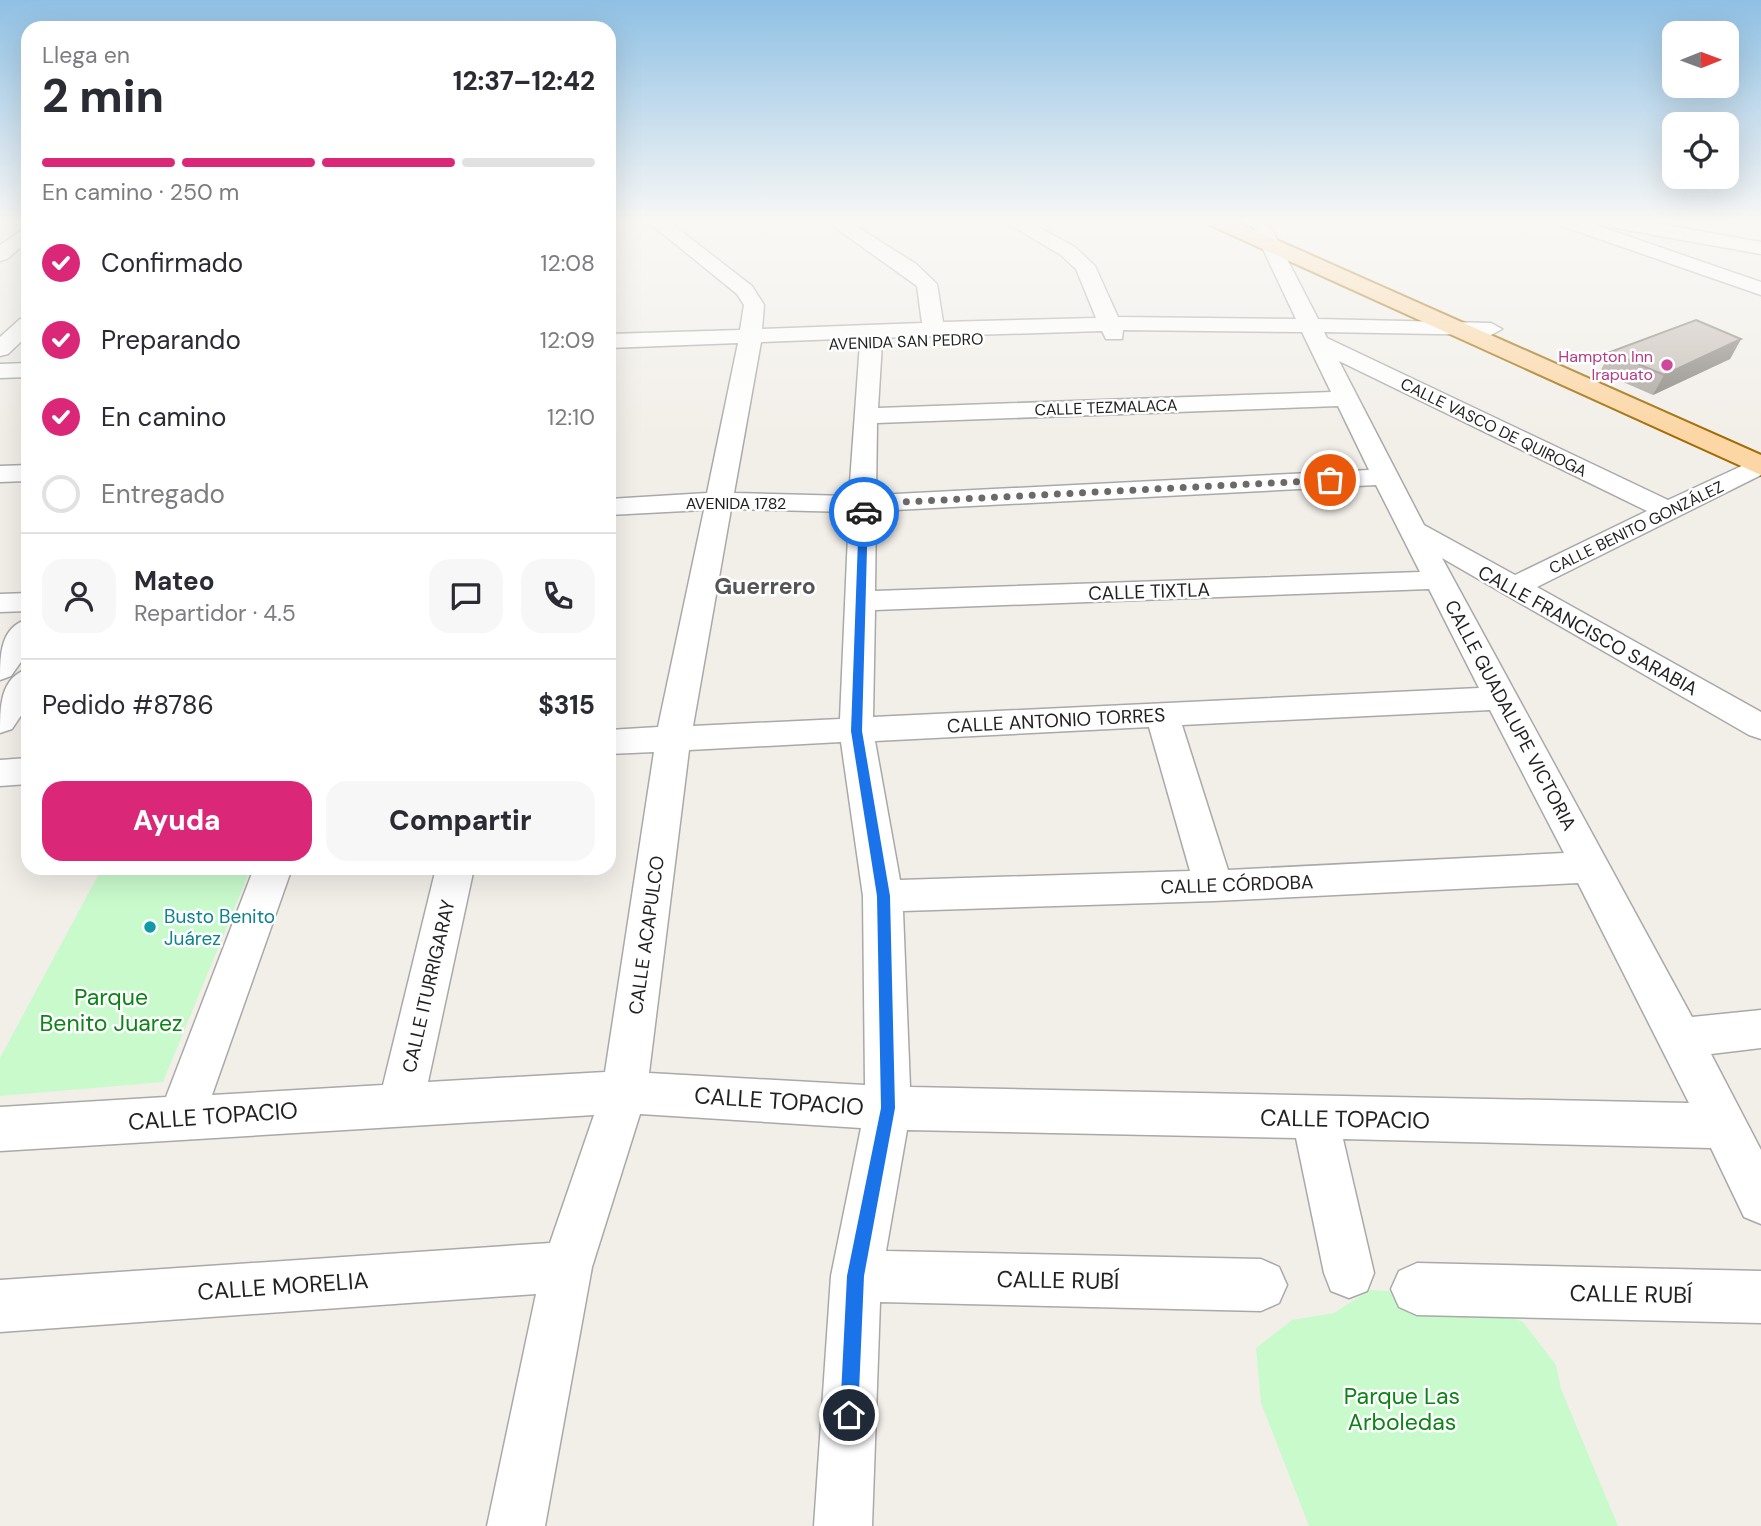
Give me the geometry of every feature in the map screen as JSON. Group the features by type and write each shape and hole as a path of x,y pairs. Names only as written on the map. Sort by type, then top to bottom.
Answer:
{"main road":[{"path":"1382,292 1458,329 1761,460"},
{"path":"1403,292 1491,329 1761,460"}],"street":[{"name":"CALLE ACAPULCO","path":"516,1526 567,1267 624,1092 673,740 750,342 754,305 746,292"},
{"path":"928,292 934,331"},
{"path":"1096,292 1112,329"},
{"name":"CALLE GUADALUPE VICTORIA","path":"1294,292 1318,331 1346,399 1385,477 1726,1126 1761,1200"},
{"name":"AVENIDA SAN PEDRO","path":"616,341 871,343 1112,329"},
{"name":"AVENIDA SAN PEDRO","path":"616,351 934,331 1491,329"},
{"path":"0,349 21,330"},
{"name":"CALLE VASCO DE QUIROGA","path":"1318,331 1669,511"},
{"path":"843,1526 856,1276 888,1108 883,896 856,731 865,416 871,343"},
{"path":"0,360 21,359"},
{"path":"0,371 21,370"},
{"name":"CALLE TEZMALACA","path":"865,416 1346,399"},
{"name":"CALLE BENITO GONZÁLEZ","path":"1512,588 1669,511 1761,460"},
{"path":"0,474 21,473"},
{"name":"AVENIDA 1782","path":"616,507 718,501 864,504 1385,477"},
{"name":"CALLE FRANCISCO SARABIA","path":"1415,531 1761,727"},
{"name":"CALLE TIXTLA","path":"859,601 1440,580"},
{"path":"0,603 21,602"},
{"path":"0,669 21,639"},
{"path":"0,721 21,690"},
{"name":"CALLE ANTONIO TORRES","path":"616,742 1503,698"},
{"path":"1162,714 1214,886"},
{"path":"0,773 21,772"},
{"name":"CALLE CÓRDOBA","path":"883,896 1214,886 1590,867"},
{"path":"181,1119 270,875"},
{"name":"CALLE ITURRIGARAY","path":"401,1104 453,875"},
{"path":"1680,1038 1761,1029"},
{"name":"CALLE TOPACIO","path":"0,1129 624,1092 888,1108 1726,1126"},
{"path":"1315,1118 1349,1273"},
{"name":"CALLE MORELIA","path":"0,1306 567,1267"},
{"name":"CALLE RUBÍ","path":"856,1276 1261,1284"},
{"name":"CALLE RUBÍ","path":"1417,1289 1761,1297"}],"green space":[{"name":"Parque Benito Juarez","path":"98,875 248,875 163,1082 0,1096 0,1058"},
{"name":"Parque Las Arboledas","path":"1370,1290 1456,1295 1523,1322 1556,1365 1561,1389 1618,1526 1309,1526 1261,1403 1256,1348 1292,1320 1334,1313"}],"building":[{"path":"1696,320 1741,339 1664,375 1610,352"}],"way so far":[{"path":"864,512 864,504 1330,480"}],"place":[{"name":"Hampton Inn Irapuato","path":"1667,365"},
{"name":"Busto Benito Juárez","path":"150,927"}],"district":[{"name":"Guerrero","path":"765,586"}],"route":[{"path":"849,1415 856,1276 888,1108 883,896 856,731 864,512"}]}
